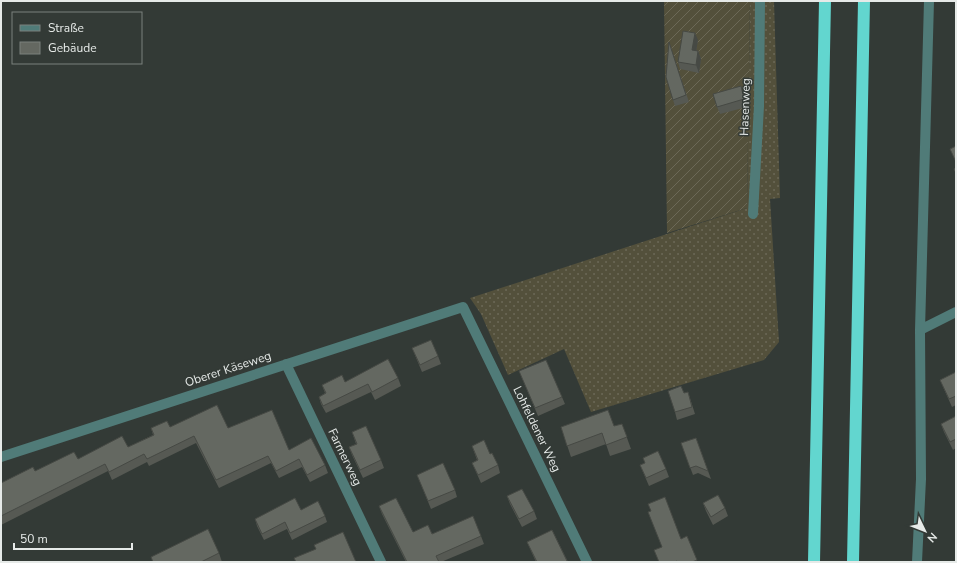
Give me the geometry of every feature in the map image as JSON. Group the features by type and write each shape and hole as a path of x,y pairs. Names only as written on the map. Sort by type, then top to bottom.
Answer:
{"highway":[{"path":"814,562 824,1"},
{"path":"853,562 864,1"}],"street":[{"name":"Hasenweg","path":"754,214 759,106 760,1"},
{"path":"917,562 921,479 920,330 930,1"},
{"name":"Oberer Käseweg","path":"1,457 463,307"},
{"name":"Lohfeldener Weg","path":"463,307 587,562"},
{"path":"920,330 956,312"},
{"name":"Farmerweg","path":"286,364 382,562"}],"shaded area":[{"path":"664,1 750,1 747,208 667,233"},
{"path":"750,1 774,1 780,198 770,199 779,342 764,360 591,412 564,349 508,375 481,314 470,298 747,208"}],"building":[{"path":"683,31 695,33 692,50 698,51 696,65 678,62"},
{"path":"669,42 686,95 673,100 666,77"},
{"path":"741,86 744,99 717,107 713,94"},
{"path":"956,146 956,162 950,149"},
{"path":"431,340 438,356 420,365 412,348"},
{"path":"388,359 398,378 372,392 368,384 323,406 319,397 326,393 322,385 342,375 345,382"},
{"path":"546,360 562,397 535,408 519,371"},
{"path":"956,372 956,396 949,399 940,380"},
{"path":"681,386 684,393 688,392 692,407 675,412 668,391"},
{"path":"217,405 228,428 272,410 289,450 311,438 325,465 307,475 299,459 276,471 268,456 216,480 194,436 147,459 144,454 109,472 105,464 1,516 1,483 33,467 35,471 74,452 78,459 122,436 128,447 154,435 151,428 167,421 170,427"},
{"path":"608,410 614,426 622,424 627,437 606,445 602,433 567,446 561,427"},
{"path":"956,416 956,439 950,442 941,424"},
{"path":"366,426 381,460 360,470 349,447 357,444 352,432"},
{"path":"696,438 708,471 696,466 690,468 681,443"},
{"path":"484,440 490,454 492,453 498,465 478,475 472,463 478,460 472,446"},
{"path":"658,451 666,469 646,478 640,465 645,463 643,458"},
{"path":"443,463 455,490 428,501 417,475"},
{"path":"522,489 534,511 519,519 507,496"},
{"path":"718,495 725,508 711,517 703,503"},
{"path":"665,497 681,539 687,536 697,560 692,562 659,562 654,550 662,547 648,512 651,511 648,504"},
{"path":"295,498 301,510 318,501 325,516 290,533 285,522 262,534 255,519"},
{"path":"396,498 413,532 428,525 432,534 473,516 481,536 436,556 439,562 407,562 379,506"},
{"path":"208,529 219,553 201,562 153,562 151,557"},
{"path":"552,530 567,561 537,562 527,542"},
{"path":"343,532 356,562 296,562 294,558 316,549 314,545"}]}
